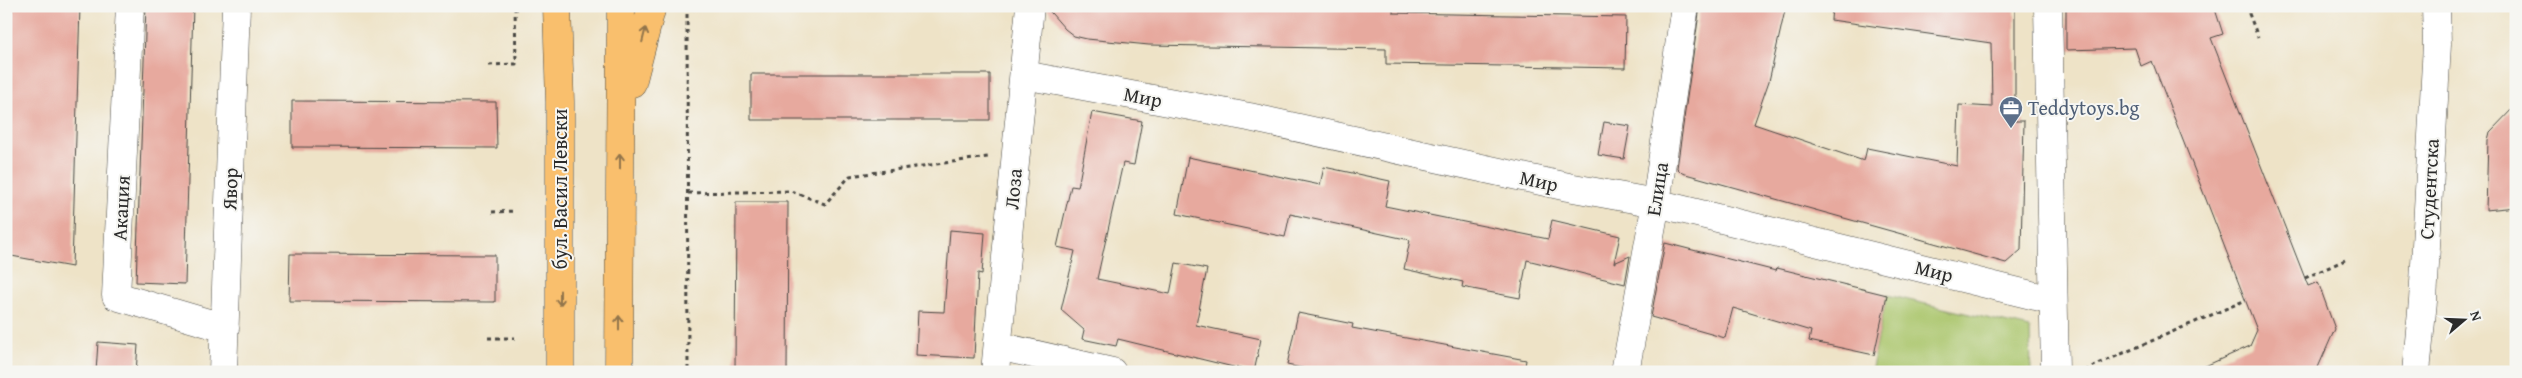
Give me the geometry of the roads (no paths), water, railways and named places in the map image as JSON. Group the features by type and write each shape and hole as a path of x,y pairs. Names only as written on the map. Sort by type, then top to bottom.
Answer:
{"highway":[{"name":"бул. Васил Левски","path":"556,6 560,102 560,372"},
{"path":"619,372 621,6"},
{"path":"620,133 652,6"}],"street":[{"name":"Акация","path":"130,6 116,296 225,328"},
{"name":"Явор","path":"223,372 236,6"},
{"name":"Лоза","path":"996,359 1030,6"},
{"name":"Елица","path":"1625,372 1656,203 1685,6"},
{"path":"2048,6 2052,300 2055,372"},
{"name":"Студентска","path":"2416,372 2423,302 2437,44 2436,6"},
{"name":"Мир","path":"1024,74 1249,117 1568,187 1656,203 2052,300"},
{"path":"996,359 1112,372"}],"place":[{"name":"Teddytoys.bg","path":"2011,129"}]}
